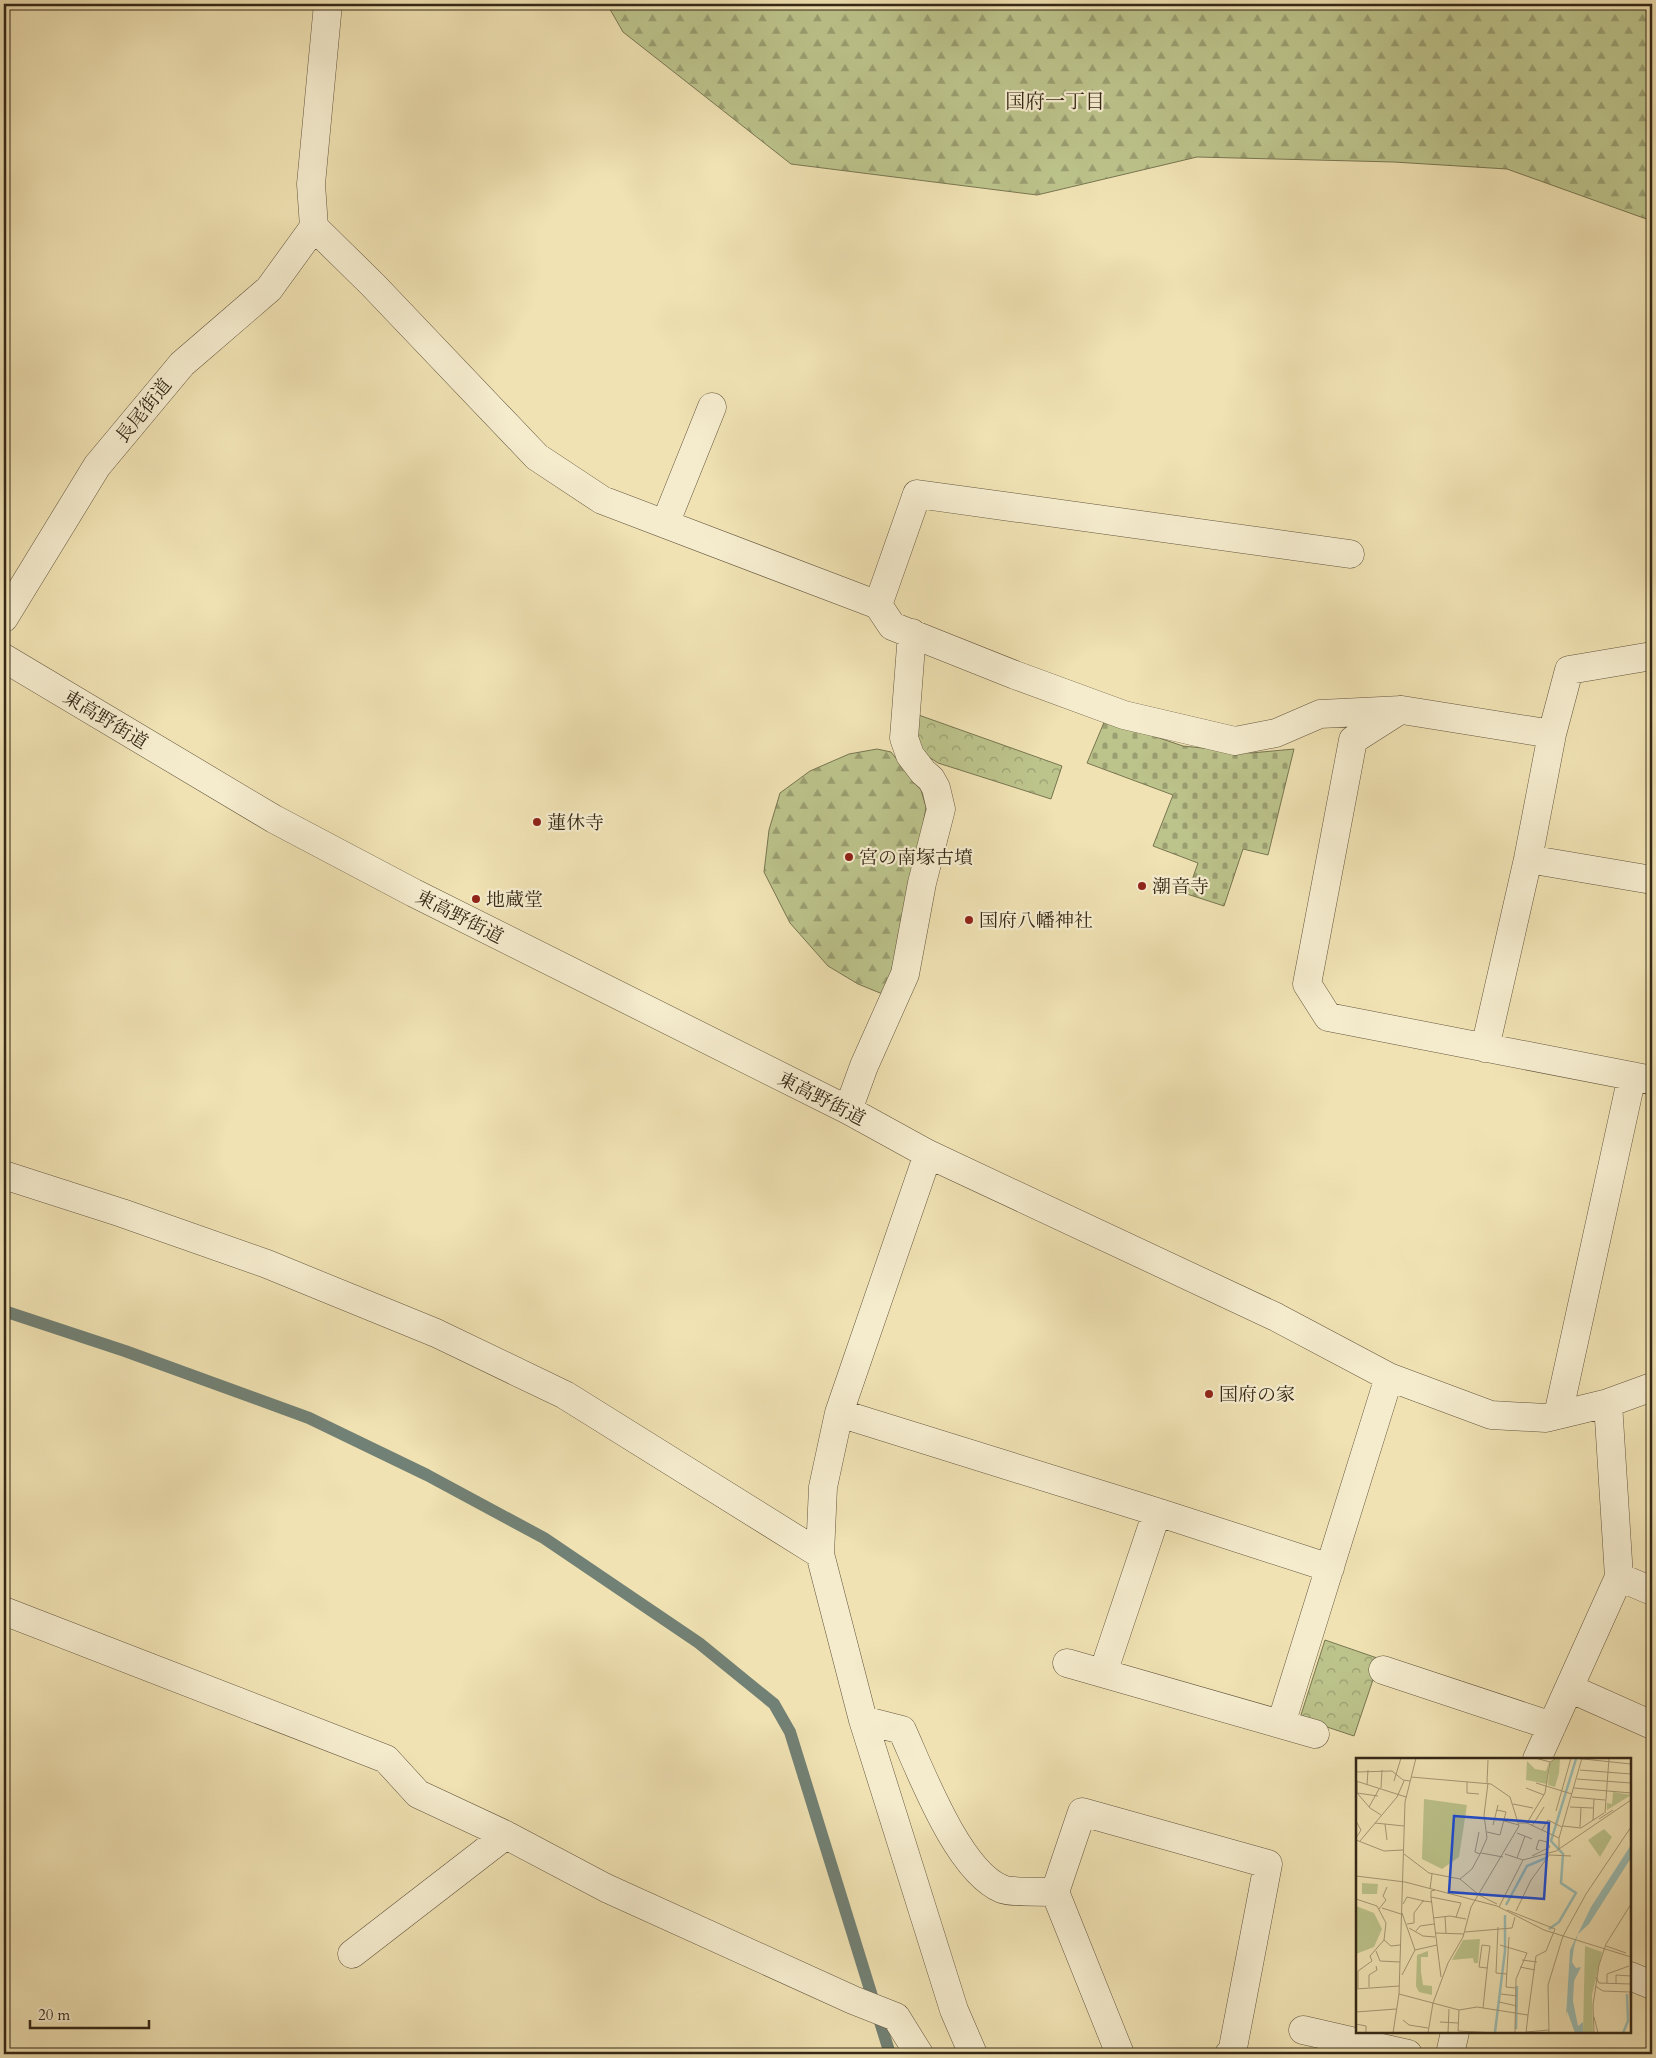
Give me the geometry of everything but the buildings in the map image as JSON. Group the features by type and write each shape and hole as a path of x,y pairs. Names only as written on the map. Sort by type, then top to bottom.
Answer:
{"street":[{"path":"328,4 312,184 314,227 373,285 538,457 602,500 878,605 892,626 1015,675 1124,715 1235,741 1276,733 1320,714 1402,710 1552,734"},
{"name":"長尾街道","path":"4,618 97,466 182,364 269,289 314,227"},
{"path":"665,524 712,407"},
{"path":"878,605 917,494 1350,554"},
{"path":"848,1110 864,1066 905,974 922,884 940,809 936,788 931,779 910,755 904,738 912,633"},
{"path":"1485,1048 1528,859 1552,734 1569,670 1652,656"},
{"name":"東高野街道","path":"4,658 274,819 423,898 848,1110 928,1154 1276,1317 1389,1377 1491,1416 1546,1418 1608,1403 1652,1387"},
{"path":"1402,710 1353,740 1307,984 1328,1017 1642,1078 1558,1415"},
{"path":"1528,859 1652,880"},
{"path":"928,1154 839,1413 823,1488 820,1554 863,1720 954,2010 973,2054"},
{"path":"4,1175 122,1213 267,1264 436,1332 565,1395 820,1554"},
{"path":"1281,1724 1389,1377"},
{"path":"1537,1758 1619,1577 1608,1403"},
{"path":"839,1413 1330,1568"},
{"path":"1103,1674 1157,1512"},
{"path":"1619,1577 1652,1591"},
{"path":"4,1611 386,1759 418,1794 506,1835 606,1888 896,2018 919,2054"},
{"path":"1067,1663 1315,1734"},
{"path":"1383,1670 1552,1726"},
{"path":"1569,1688 1652,1725"},
{"path":"863,1720 902,1730 949,1831 981,1875 1003,1889 1055,1892"},
{"path":"1120,2054 1055,1892 1082,1812 1268,1864 1232,2053 1229,2054"},
{"path":"352,1954 506,1835"},
{"path":"1631,1976 1652,1985"},
{"path":"1303,2030 1408,2054"},
{"path":"1450,2054 1456,2033"}],"green space":[{"path":"607,4 1652,4 1652,221 1507,169 1394,162 1197,157 1037,195 791,164 623,32"},
{"path":"913,713 1062,766 1051,799 938,763 920,751"},
{"path":"1105,720 1183,746 1251,753 1294,749 1268,855 1243,849 1224,906 1187,894 1198,863 1153,846 1173,795 1087,763"},
{"path":"877,749 891,752 921,790 926,807 912,892 885,995 858,984 828,966 790,923 764,872 769,830 780,793 810,771 849,754"},
{"path":"1325,1640 1380,1659 1354,1736 1300,1718"}],"waterway":[{"path":"4,1311 125,1351 309,1418 427,1475 544,1538 699,1643 774,1704 790,1732 890,2054"}],"place":[{"name":"蓮休寺","path":"537,822"},
{"name":"宮の南塚古墳","path":"849,857"},
{"name":"潮音寺","path":"1142,886"},
{"name":"地蔵堂","path":"476,899"},
{"name":"国府八幡神社","path":"969,920"},
{"name":"国府の家","path":"1209,1394"}],"district":[{"name":"国府一丁目","path":"1055,101"}]}
